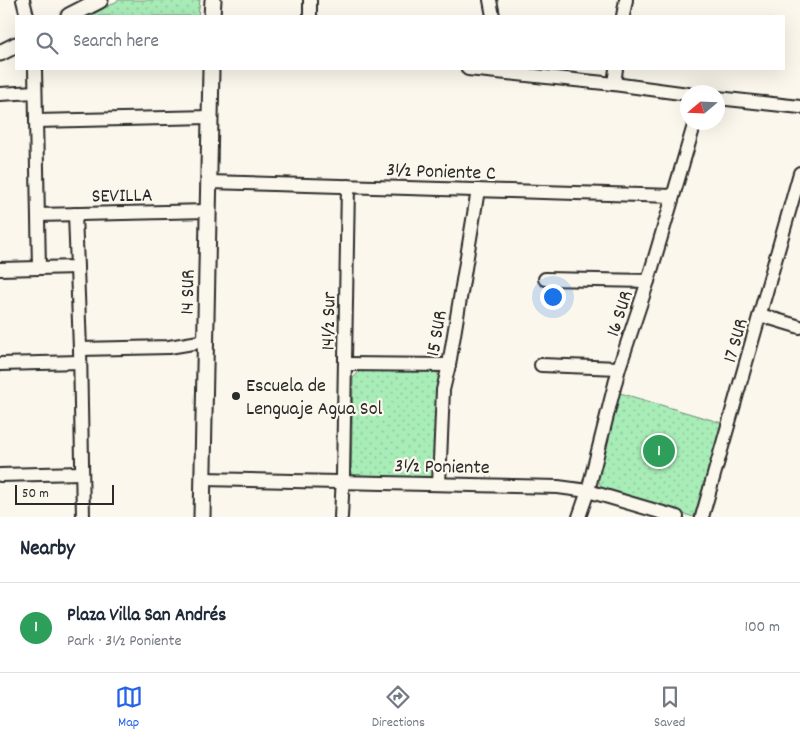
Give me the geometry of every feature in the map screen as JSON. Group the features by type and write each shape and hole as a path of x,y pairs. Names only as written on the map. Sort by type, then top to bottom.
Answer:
{"street":[{"path":"23,0 27,15"},
{"path":"71,15 100,0"},
{"path":"212,15 213,0"},
{"path":"310,0 310,15"},
{"path":"490,0 493,15"},
{"path":"623,15 626,0"},
{"path":"0,53 15,46"},
{"path":"35,70 39,268"},
{"name":"14 SUR","path":"202,517 211,70"},
{"path":"502,70 680,93"},
{"path":"614,84 616,70"},
{"path":"0,94 35,92"},
{"path":"725,99 800,106"},
{"path":"36,121 210,117"},
{"name":"16 SUR","path":"579,517 588,491 620,368 693,130"},
{"name":"17 SUR","path":"702,517 800,174"},
{"name":"3½ Poniente C","path":"209,182 673,196"},
{"name":"14½ Sur","path":"340,517 348,186"},
{"name":"15 SUR","path":"439,484 443,390 450,365 478,190"},
{"name":"SEVILLA","path":"38,215 208,211"},
{"path":"75,214 83,517"},
{"path":"0,268 77,267"},
{"path":"545,278 648,281"},
{"path":"760,315 800,327"},
{"path":"0,364 169,347 205,341"},
{"path":"345,364 450,365"},
{"path":"541,365 620,368"},
{"path":"0,475 82,473"},
{"name":"3½ Poniente","path":"203,479 558,487 588,491 677,517"}],"green space":[{"path":"119,0 200,0 198,15 92,15"},
{"path":"361,370 436,371 440,378 433,477 351,476 353,378"},
{"path":"620,393 722,423 694,517 602,490 598,479"}],"place":[{"name":"Escuela de Lenguaje Agua Sol","path":"236,396"},
{"name":"Plaza Villa San Andrés","path":"659,451"}]}
